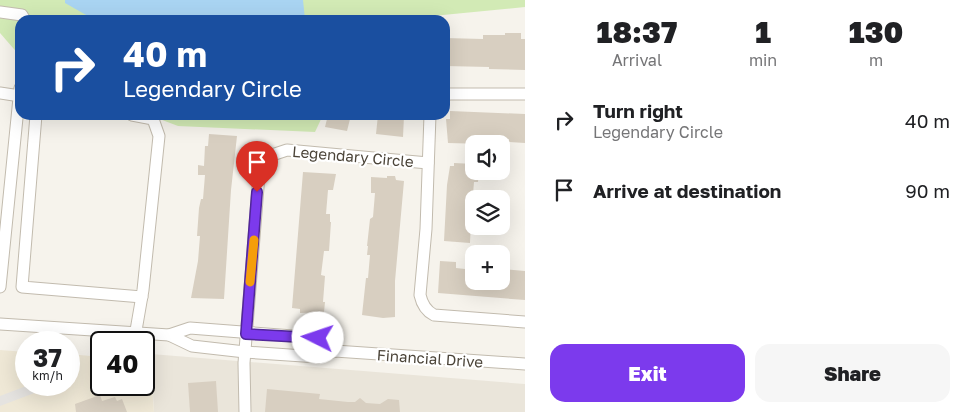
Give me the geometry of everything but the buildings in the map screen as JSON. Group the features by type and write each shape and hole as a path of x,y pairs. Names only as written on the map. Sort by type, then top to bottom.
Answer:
{"street":[{"path":"0,12 22,15"},
{"path":"0,93 15,94"},
{"path":"450,94 525,94"},
{"path":"0,287 17,120"},
{"path":"36,120 22,287 142,297"},
{"path":"135,331 142,297 159,136 153,120"},
{"name":"Legendary Circle","path":"430,120 426,229 420,287 422,302 434,316 525,322"},
{"name":"Legendary Circle","path":"245,412 244,363 246,334 259,175 263,158 287,150 428,163"},
{"name":"Financial Drive","path":"0,324 90,333"},
{"name":"Financial Drive","path":"155,336 169,335 190,328 246,334 318,338 335,351"},
{"name":"Financial Drive","path":"169,335 192,346 245,352 318,357 335,351 525,364"}],"shaded area":[{"path":"0,350 15,351 15,396 80,396 80,355 90,356 90,396 153,396 154,412 0,412"},
{"path":"155,354 525,384 525,412 154,412"},
{"path":"15,390 15,396 26,396 0,406 0,396"}],"green space":[{"path":"0,0 525,0 525,7 443,15 15,15 15,50 0,33"},
{"path":"162,120 321,120 315,132 178,126"}],"water":[{"path":"65,0 303,0 304,15 86,15 65,3"}],"slow traffic":[{"path":"250,282 254,240"}],"route":[{"path":"257,192 246,334 318,338"}]}
